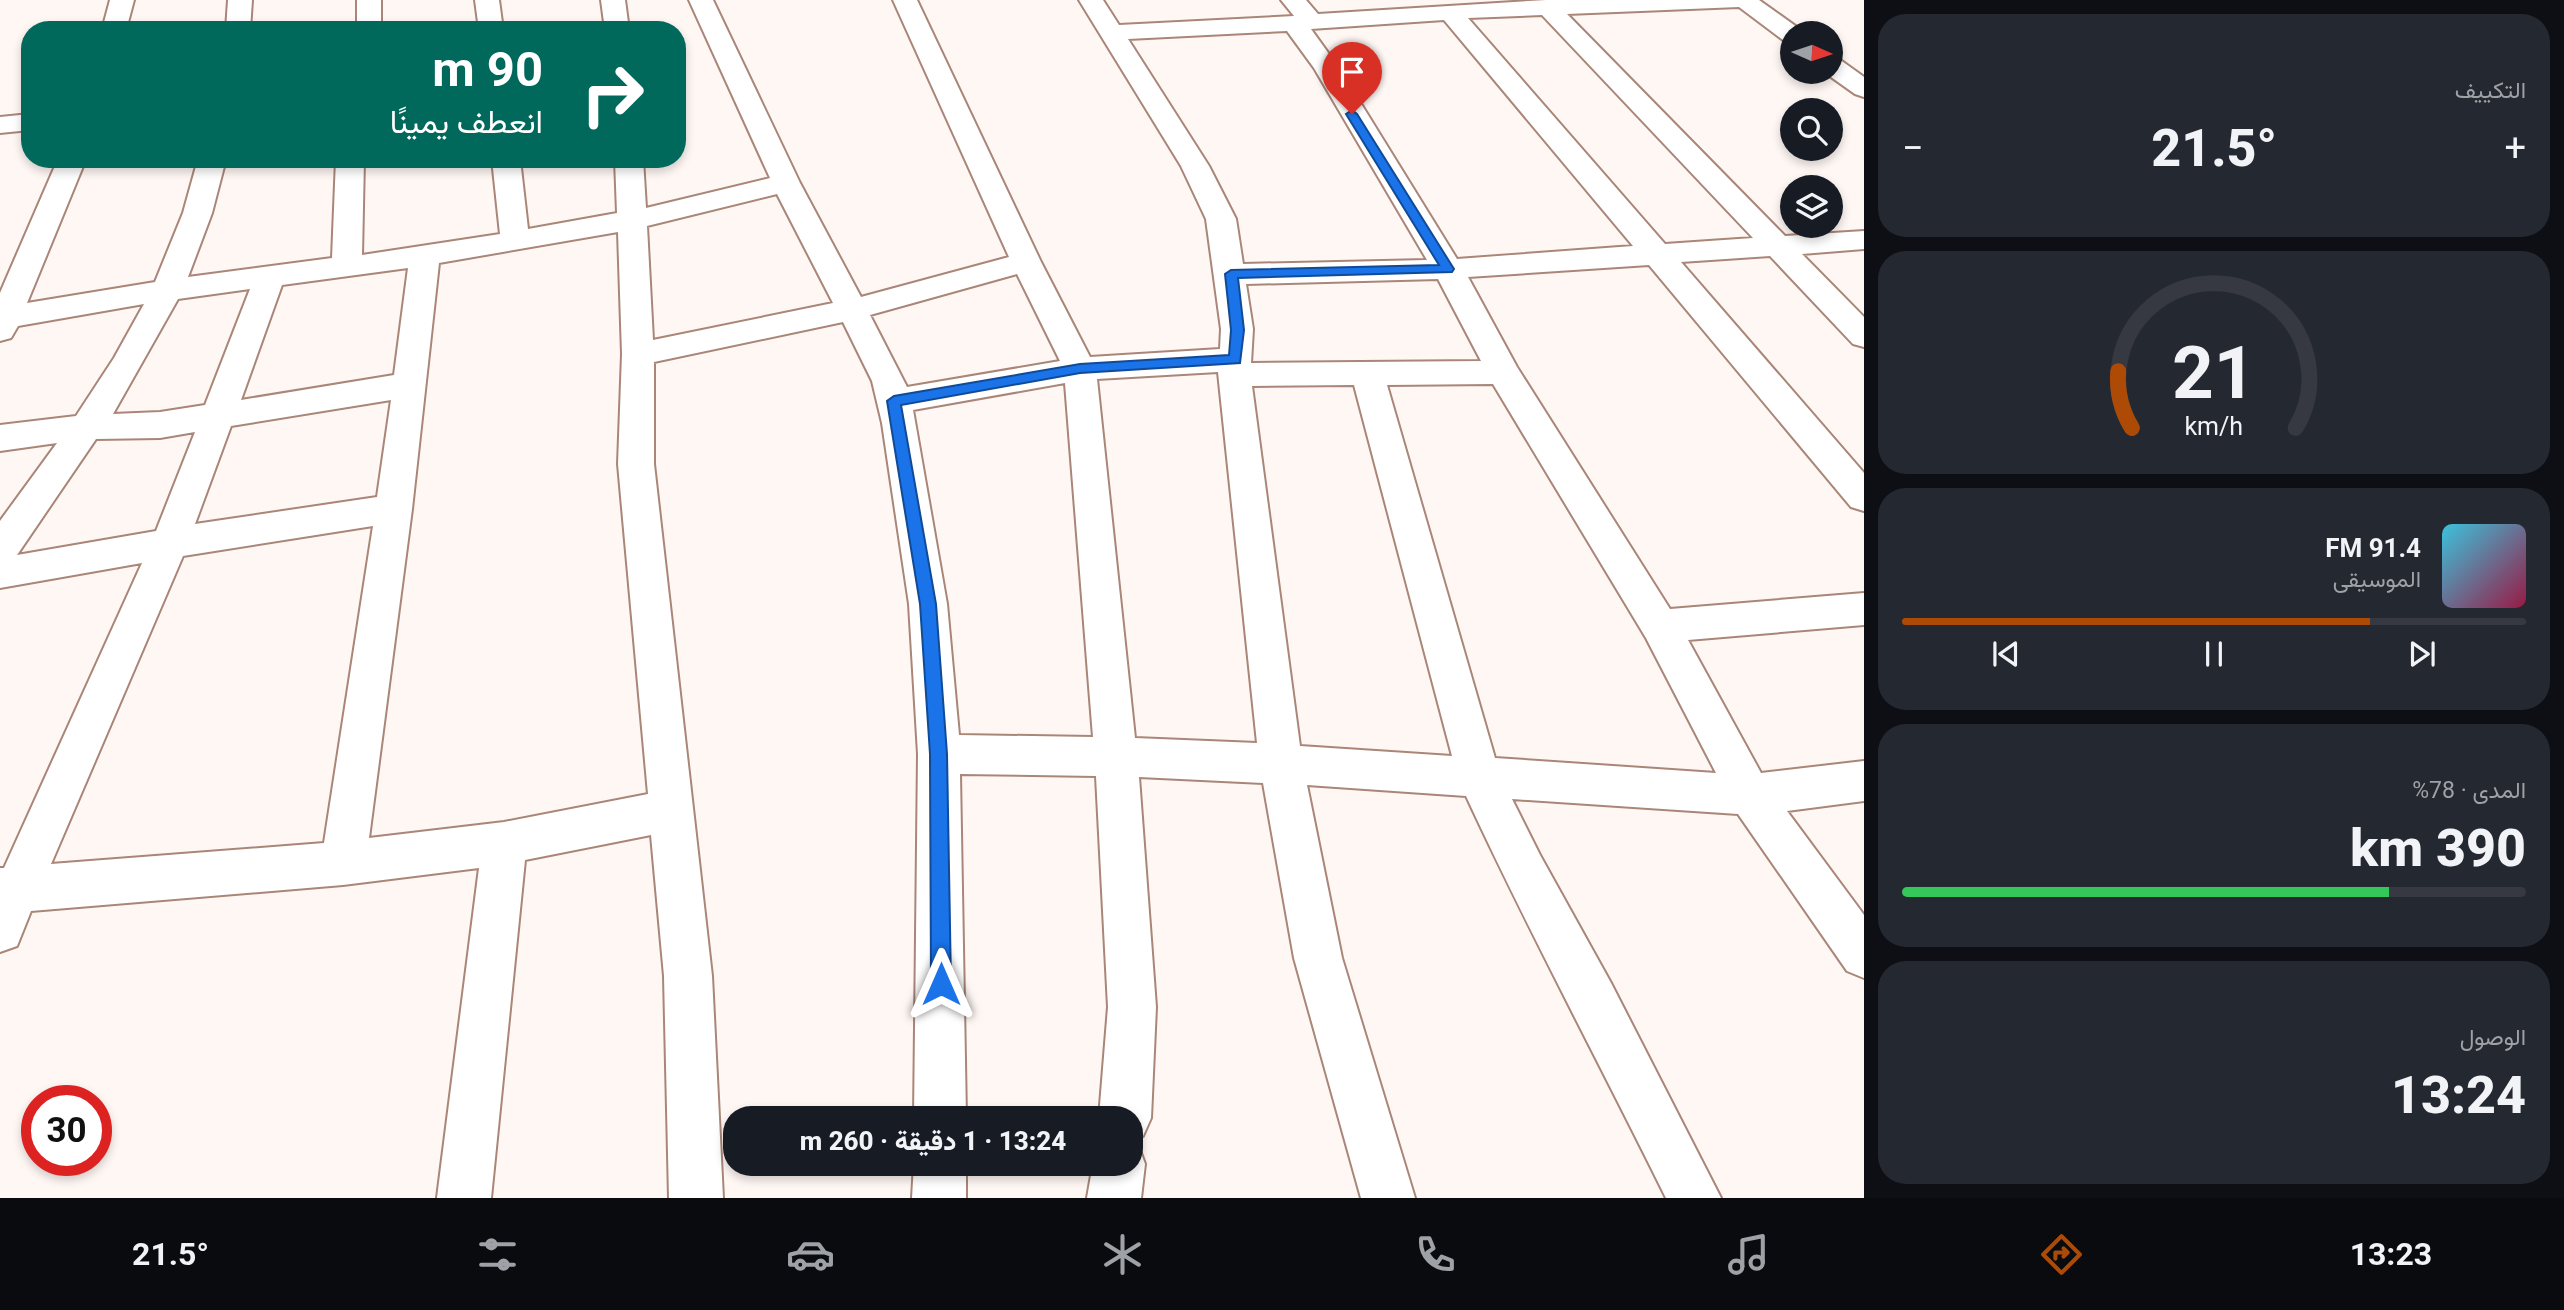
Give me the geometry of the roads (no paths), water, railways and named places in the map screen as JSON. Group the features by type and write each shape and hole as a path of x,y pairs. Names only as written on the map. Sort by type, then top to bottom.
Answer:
{"street":[{"path":"116,21 122,0"},
{"path":"239,21 240,0"},
{"path":"369,0 369,21"},
{"path":"487,0 490,21"},
{"path":"613,0 616,21"},
{"path":"701,0 786,183 889,381 894,401 928,604 939,754 940,1106"},
{"path":"905,0 1026,262 1080,369 1116,757 1132,1007 1125,1106"},
{"path":"1091,0 1154,97 1211,194 1221,219 1231,274 1237,330 1235,367 1281,764 1318,958 1388,1198"},
{"path":"1111,33 1299,15 1450,12 1489,5 1547,7 1742,0 1780,27"},
{"path":"1547,7 1864,336"},
{"path":"1450,12 1864,497"},
{"path":"1299,15 1326,68 1448,269 1503,372 1660,626 1750,795 1864,954"},
{"path":"1843,74 1864,89"},
{"path":"0,125 21,123"},
{"path":"2,321 68,168"},
{"path":"0,550 86,427 169,290 192,228 209,168"},
{"path":"347,267 350,168"},
{"path":"507,168 516,239"},
{"path":"629,168 638,354 636,464 688,976 696,1198"},
{"path":"2,321 169,290 425,257 632,220 786,183"},
{"path":"1231,274 1448,269 1864,240"},
{"path":"343,863 394,509 425,257"},
{"path":"638,354 851,310 1026,262"},
{"path":"0,929 8,890 170,543 270,277"},
{"path":"894,401 1080,369 1235,367 1367,374 1503,372"},
{"path":"1367,374 1480,779 1524,871 1594,1000 1694,1198"},
{"path":"0,438 86,427 160,425 408,386"},
{"path":"0,573 170,543 394,509"},
{"path":"1660,626 1864,609"},
{"path":"939,754 1116,757 1281,764 1750,795 1864,780"},
{"path":"8,890 343,863 504,843 671,810"},
{"path":"464,1198 504,843"},
{"path":"939,1198 940,1176"},
{"path":"1114,1198 1117,1176"}]}
